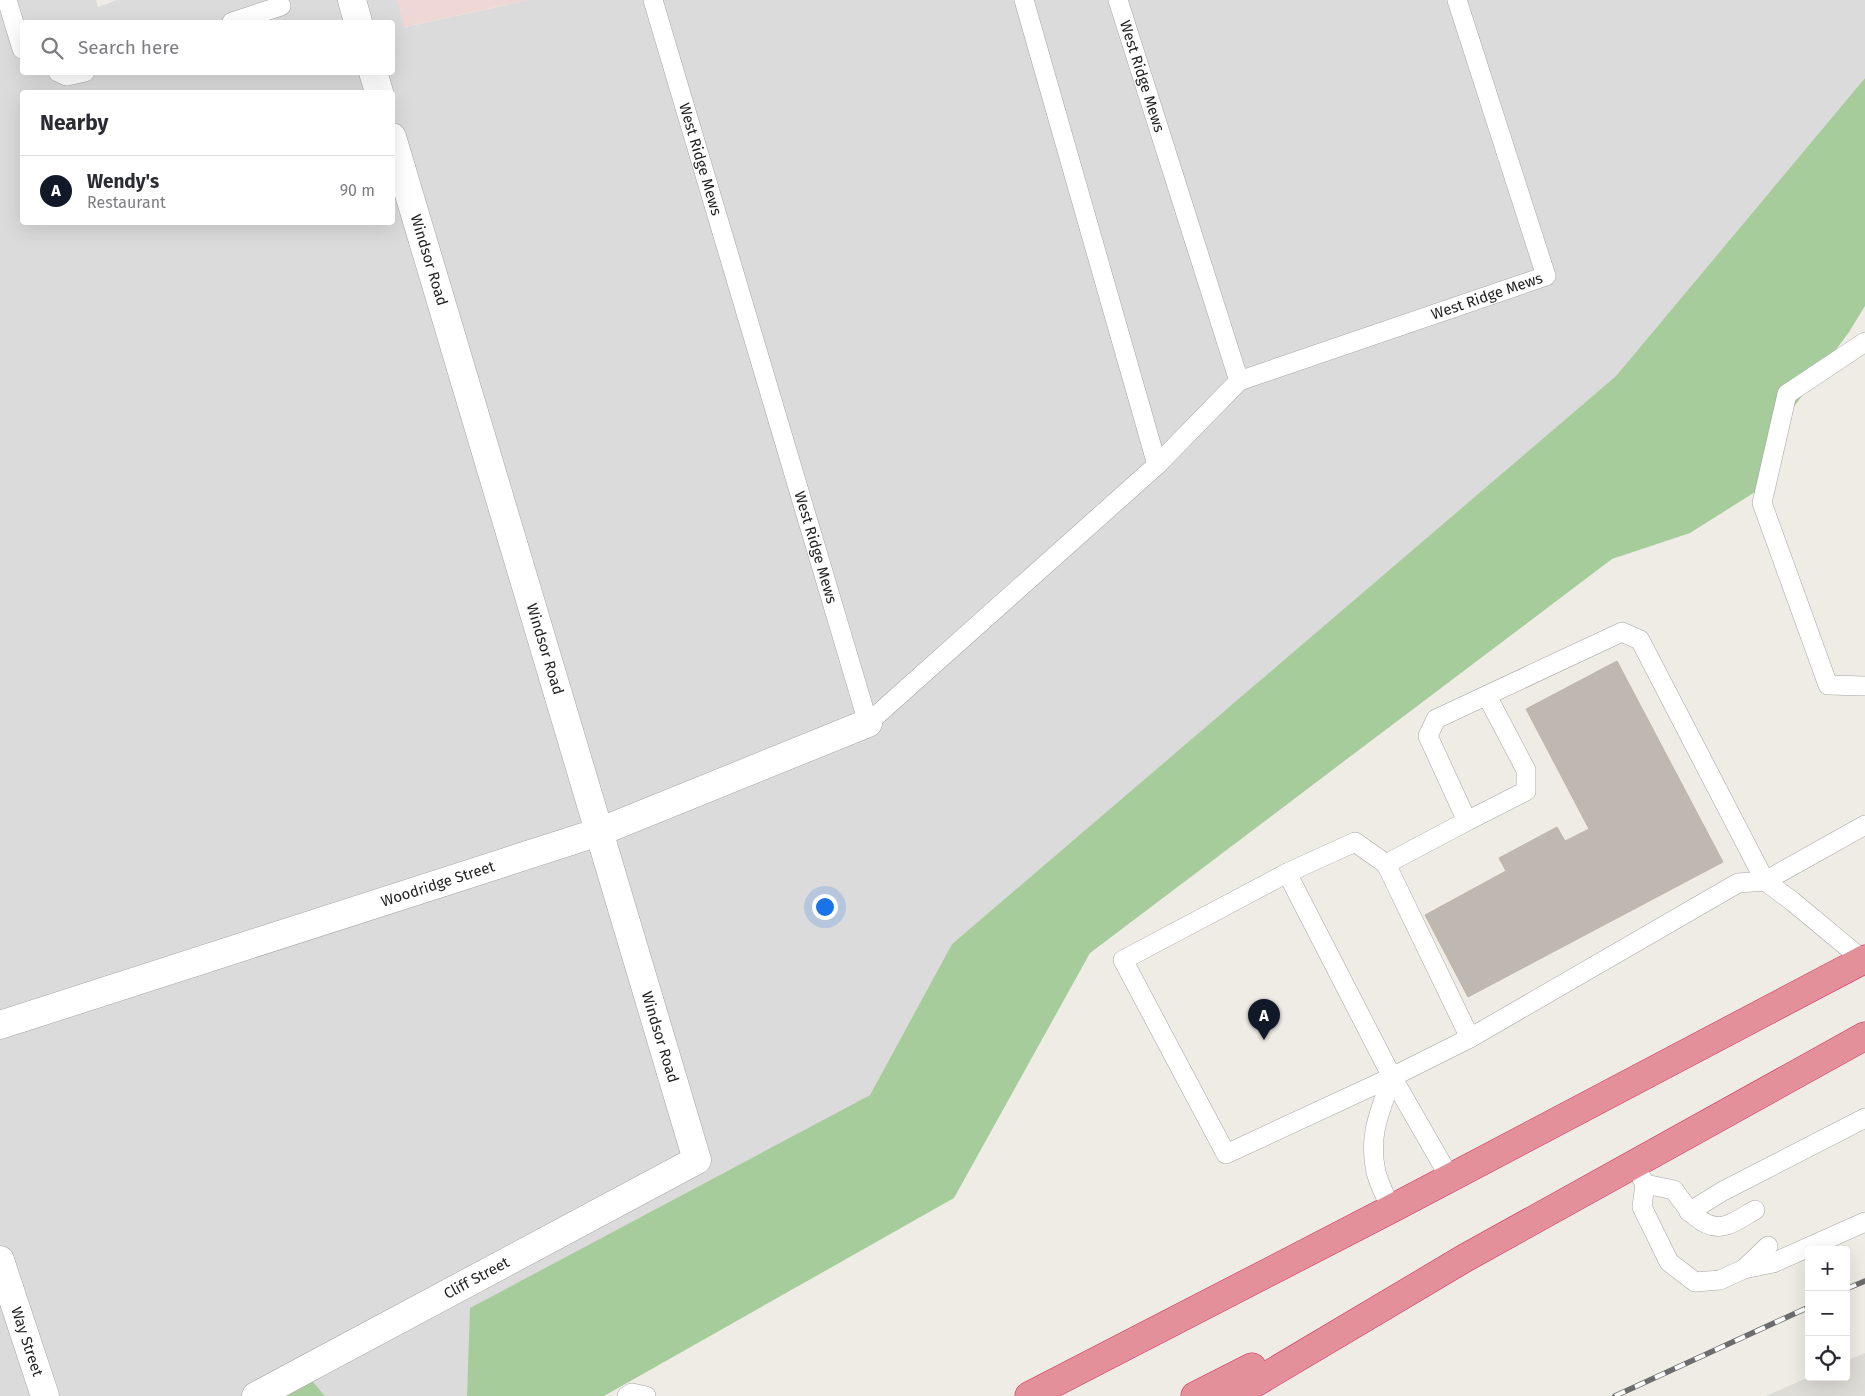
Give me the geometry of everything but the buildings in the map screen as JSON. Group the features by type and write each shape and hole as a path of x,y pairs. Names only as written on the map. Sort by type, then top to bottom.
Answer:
{"highway":[{"path":"1029,1396 1391,1209 1864,960"},
{"path":"1195,1396 1465,1258 1640,1174 1865,1036"},
{"path":"1233,1396 1465,1258"}],"street":[{"path":"352,0 357,20"},
{"path":"374,75 378,90"},
{"name":"Windsor Road","path":"395,147 697,1160"},
{"name":"Woodridge Street","path":"0,1025 599,832 868,723"},
{"name":"Cliff Street","path":"256,1396 697,1160"},
{"name":"Way Street","path":"0,1260 45,1396"}],"lane":[{"path":"7,0 20,42"},
{"name":"West Ridge Mews","path":"653,0 868,723 1157,465 1239,380 1546,276 1457,0"},
{"path":"1024,0 1157,465"},
{"name":"West Ridge Mews","path":"1118,0 1239,380"},
{"path":"238,20 281,6"},
{"path":"1865,342 1787,394 1762,503 1828,685 1865,686"},
{"path":"1468,821 1428,736 1436,719 1622,632 1640,640 1765,881 1864,960"},
{"path":"1386,864 1526,791 1526,770 1487,696"},
{"path":"1470,1038 1386,864 1355,842 1287,873 1123,960 1226,1154 1392,1077 1470,1038 1738,883 1765,881 1865,825"},
{"path":"1287,873 1392,1077 1450,1178"},
{"path":"1391,1209 1377,1174 1373,1151 1373,1134 1392,1077"},
{"path":"1689,1212 1723,1191 1865,1118"},
{"path":"1755,1210 1726,1226 1707,1224 1689,1212 1674,1190 1640,1174 1642,1207 1669,1262 1695,1282 1720,1280 1744,1269 1773,1263 1865,1222"},
{"path":"1744,1269 1768,1246"},
{"path":"627,1396 632,1393 646,1396"}],"shaded area":[{"path":"0,0 96,0 98,7 117,0 397,0 405,27 529,0 1865,0 1865,78 1616,376 952,944 870,1095 471,1308 467,1396 325,1396 309,1377 281,1396 0,1396"},
{"path":"397,0 529,0 404,27"},
{"path":"1865,1353 1865,1396 1766,1396 1805,1379 1805,1381 1850,1381 1850,1359"}],"green space":[{"path":"1865,78 1865,306 1849,332 1768,442 1771,482 1690,533 1612,559 1090,953 954,1198 604,1396 467,1396 470,1308 870,1095 952,944 1616,376"},
{"path":"309,1377 325,1396 281,1396"}],"railway":[{"path":"1850,1287 1865,1281"},
{"path":"1615,1396 1805,1309"}],"place":[{"name":"Wendy's","path":"1264,1040"}]}
